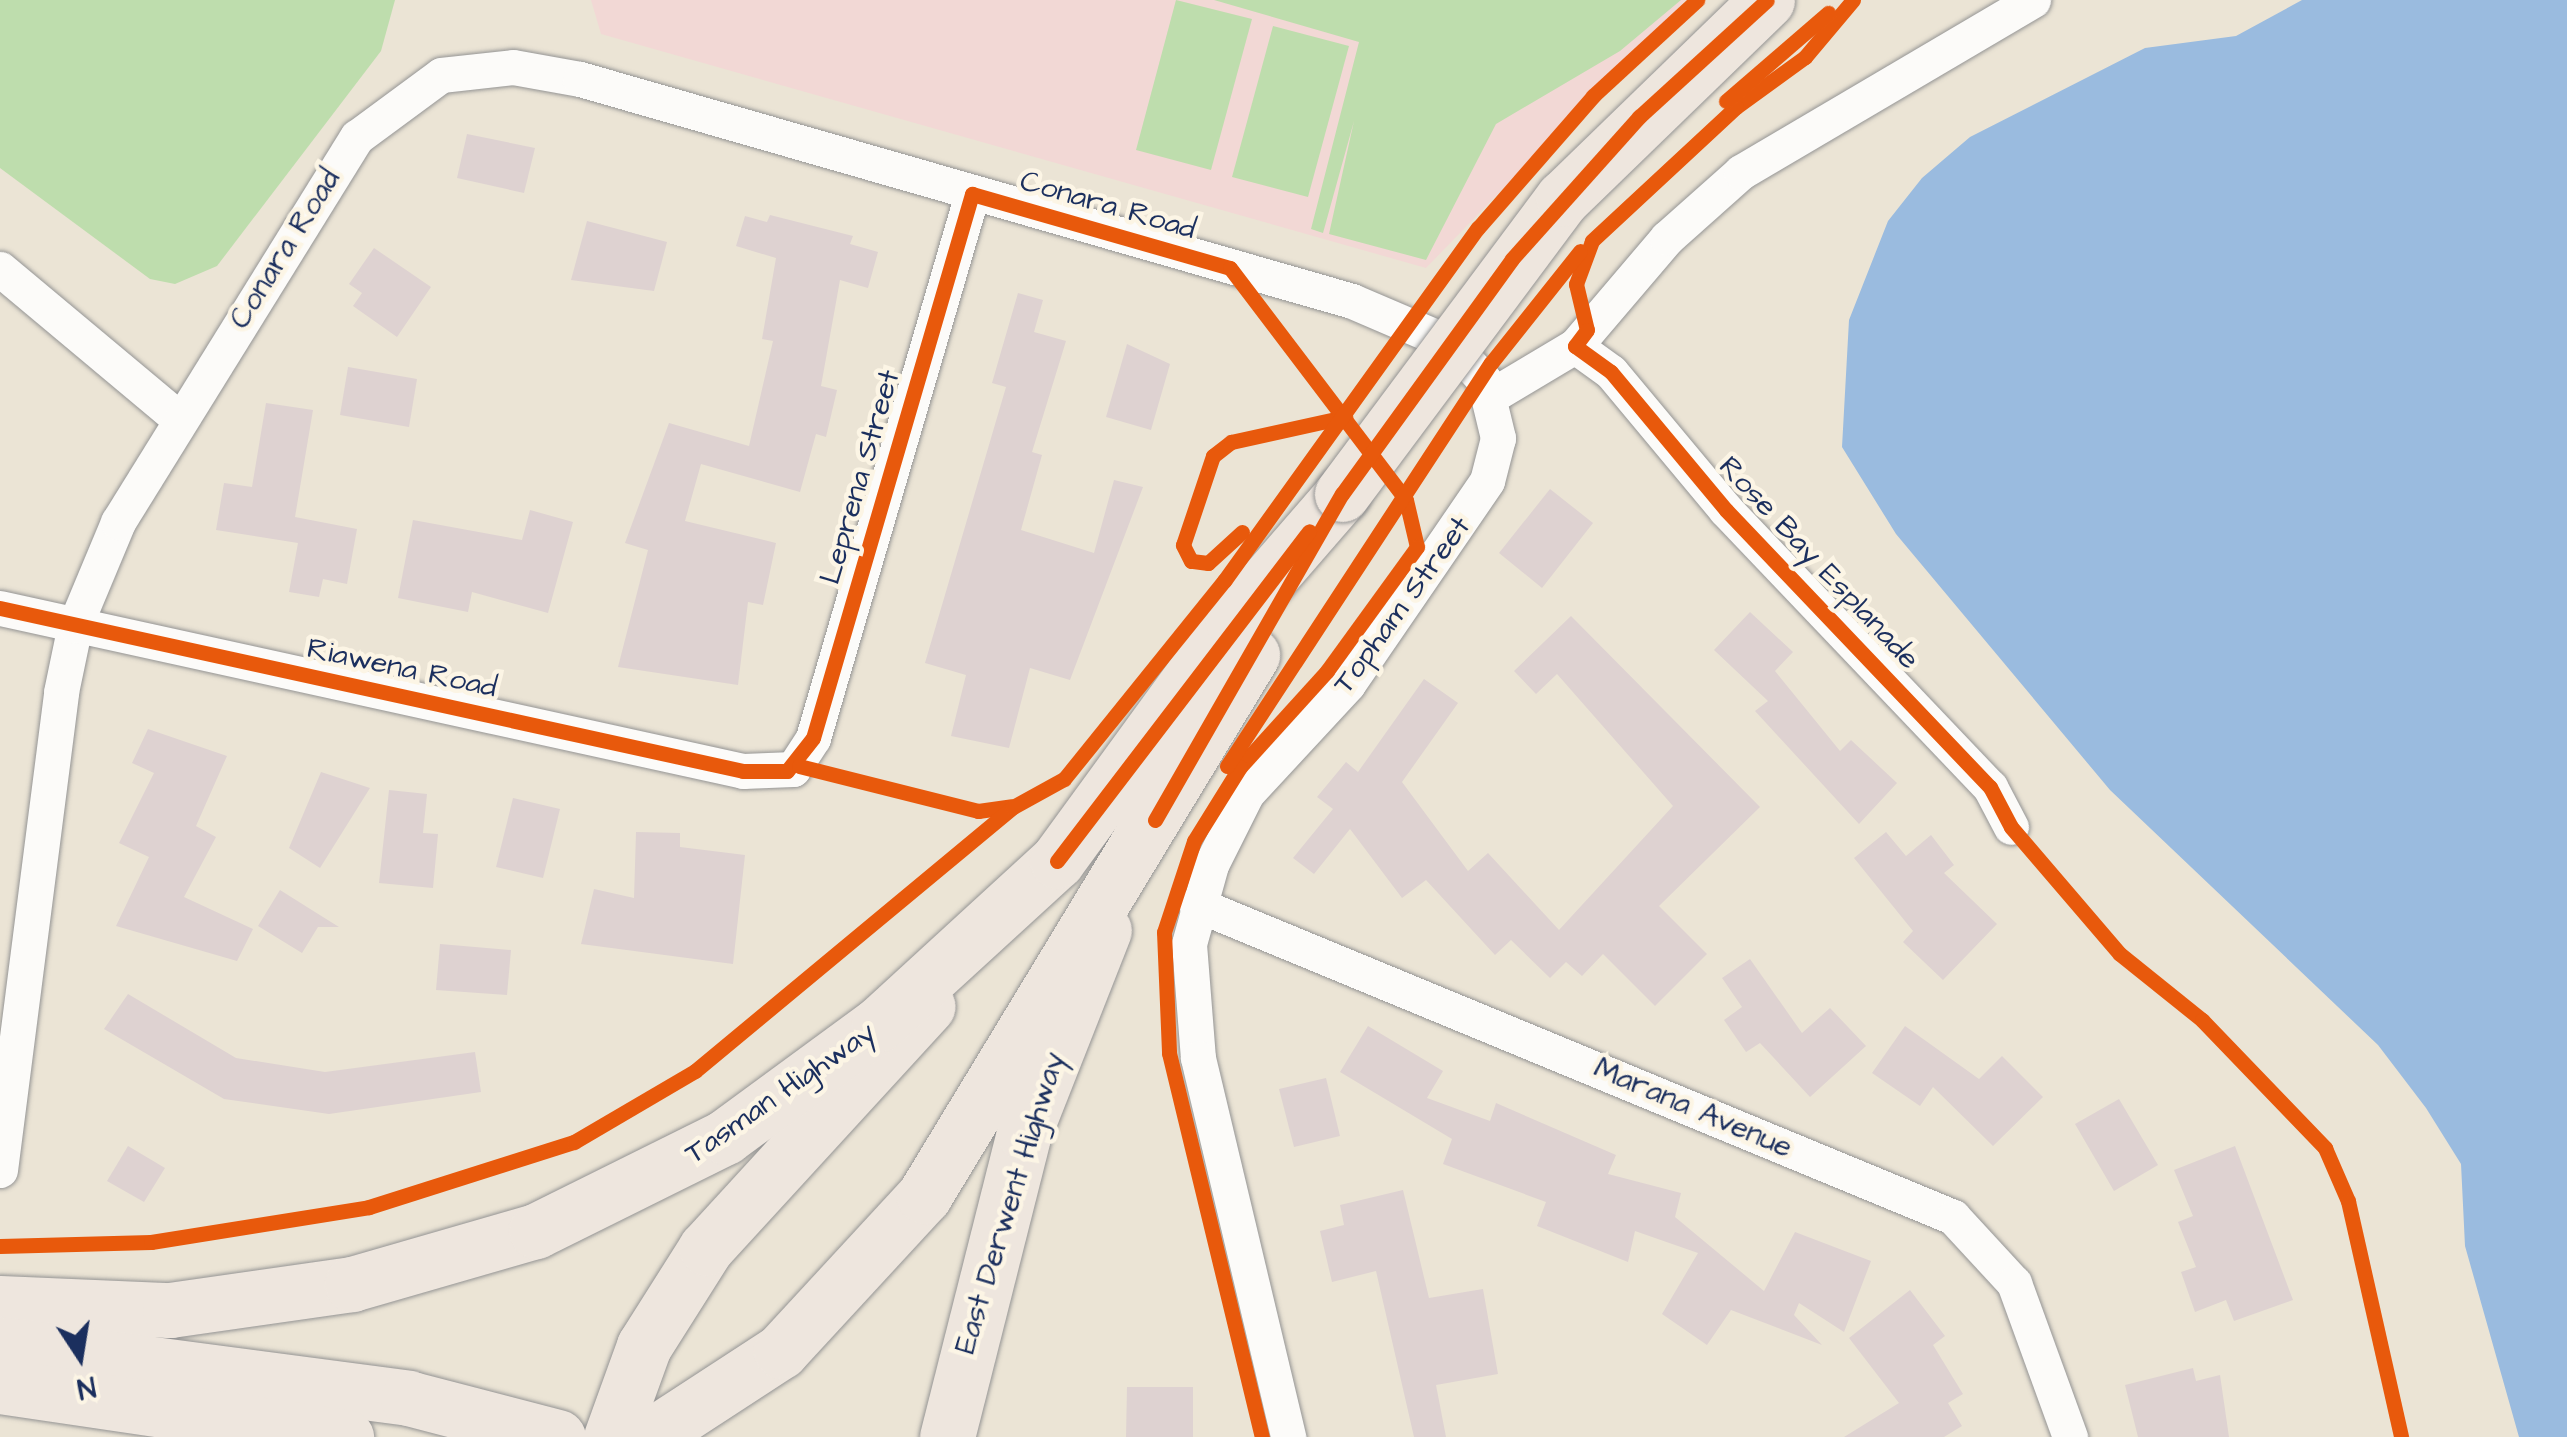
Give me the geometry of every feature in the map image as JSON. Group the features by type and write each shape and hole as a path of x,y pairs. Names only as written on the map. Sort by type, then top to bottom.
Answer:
{"main road":[{"name":"Tasman Highway","path":"0,1304 240,1304 405,1271 536,1231 680,1164 776,1102 934,978 1058,861 1234,620 1342,494 1563,198 1766,0"},
{"name":"Tasman Highway","path":"649,1437 713,1400 824,1310 924,1196 1132,862 1342,494"},
{"name":"Tasman Highway","path":"0,1278 224,1270 387,1240 529,1198 674,1131 801,1050 982,894 1342,494"},
{"path":"611,1437 644,1346 706,1248 1058,861"},
{"name":"East Derwent Highway","path":"947,1437 1024,1133 1132,862"},
{"path":"0,1344 408,1398 558,1437"},
{"path":"0,1386 346,1437"}],"street":[{"path":"1491,396 1574,346 1667,238 1741,172 2033,0"},
{"name":"Conara Road","path":"0,1170 74,625 118,522 178,418 356,137 441,75 514,67 580,80 1390,314 1450,343 1491,396"},
{"name":"Leprena Street","path":"793,769 813,738 972,194"},
{"path":"0,269 178,418"},
{"name":"Rose Bay Esplanade","path":"1574,346 1611,372 1726,510 1990,787 2011,827"},
{"name":"Topham Street","path":"1288,1437 1188,1006 1196,904 1247,793 1348,684 1470,511 1495,459 1491,396"},
{"name":"Riawena Road","path":"0,608 744,771 793,769"},
{"name":"Marana Avenue","path":"1196,904 1953,1217 2014,1283 2063,1433"}],"shaded area":[{"path":"591,0 1686,0 1426,268 601,34"}],"green space":[{"path":"0,0 395,0 381,51 217,266 175,284 150,279 0,168"},
{"path":"1176,0 1252,19 1211,170 1136,150"},
{"path":"1214,0 1681,0 1620,51 1496,124 1426,260 1329,234 1354,121 1323,233 1311,229 1359,42"},
{"path":"1273,26 1349,46 1308,197 1232,177"}],"water":[{"path":"2302,0 2567,0 2567,1437 2519,1437 2465,1246 2461,1164 2426,1108 2378,1045 2110,790 1896,534 1842,447 1849,320 1888,221 1922,178 1970,137 2145,48 2236,36"}],"building":[{"path":"467,134 535,148 524,193 457,178"},
{"path":"770,215 853,236 850,244 878,252 868,288 840,280 821,386 837,390 826,437 816,434 800,492 701,464 685,521 776,543 763,605 748,602 738,685 618,667 648,550 625,543 669,423 749,446 773,341 762,339 776,258 736,246 745,216 767,222"},
{"path":"587,221 667,242 654,291 571,280"},
{"path":"374,248 431,287 397,337 353,306 362,293 349,284"},
{"path":"1018,293 1043,300 1034,332 1066,341 1032,452 1042,455 1021,530 1094,553 1114,480 1143,487 1070,680 1030,668 1009,748 951,736 966,675 925,663 1006,387 992,383"},
{"path":"1127,344 1170,364 1151,430 1106,417"},
{"path":"348,367 417,379 409,427 340,415"},
{"path":"266,403 313,410 295,517 357,529 347,584 323,579 319,597 289,592 298,543 216,530 224,483 252,487"},
{"path":"1550,489 1593,523 1542,588 1499,553"},
{"path":"530,510 573,522 548,613 472,592 468,612 398,598 413,520 522,540"},
{"path":"1750,612 1793,652 1775,671 1840,751 1851,740 1897,783 1859,824 1755,711 1768,701 1714,650"},
{"path":"1571,616 1760,807 1659,906 1707,954 1655,1006 1603,954 1582,976 1566,962 1550,978 1511,940 1495,955 1426,880 1402,898 1350,829 1314,874 1293,858 1333,809 1317,797 1346,762 1358,772 1424,679 1458,703 1402,782 1468,871 1488,853 1559,930 1673,806 1557,674 1536,694 1514,671"},
{"path":"148,729 227,756 196,826 216,837 184,897 253,929 237,961 116,926 149,857 119,843 154,773 132,763"},
{"path":"321,772 370,788 320,868 289,848"},
{"path":"389,790 427,794 423,833 438,834 433,888 379,883"},
{"path":"513,798 560,809 543,878 496,867"},
{"path":"636,832 680,833 680,847 745,855 733,964 581,944 594,889 634,898"},
{"path":"1886,832 1906,856 1931,835 1954,865 1944,873 1997,924 1943,980 1903,942 1913,931 1854,858"},
{"path":"280,890 339,927 318,927 302,953 258,926"},
{"path":"440,944 511,950 507,995 436,990"},
{"path":"1750,959 1802,1033 1830,1008 1866,1046 1810,1097 1760,1043 1746,1052 1724,1020 1742,1007 1722,978"},
{"path":"128,994 236,1058 325,1072 475,1052 481,1092 329,1114 224,1099 104,1029"},
{"path":"1368,1026 1443,1071 1427,1098 1490,1121 1496,1103 1616,1155 1608,1174 1681,1193 1675,1217 1764,1291 1795,1232 1871,1261 1844,1332 1799,1303 1794,1315 1822,1345 1731,1310 1707,1345 1662,1314 1698,1253 1635,1231 1628,1262 1537,1226 1546,1202 1443,1164 1452,1139 1340,1072"},
{"path":"1905,1026 1979,1079 2002,1056 2043,1097 1993,1146 1933,1087 1920,1106 1872,1073"},
{"path":"1326,1078 1340,1136 1294,1147 1279,1089"},
{"path":"2119,1099 2158,1165 2114,1191 2075,1124"},
{"path":"128,1146 165,1168 144,1202 107,1181"},
{"path":"2235,1146 2293,1300 2234,1321 2226,1300 2195,1312 2181,1272 2196,1267 2178,1222 2193,1216 2174,1170"},
{"path":"1403,1190 1429,1298 1483,1289 1498,1374 1436,1385 1446,1437 1414,1437 1376,1271 1332,1282 1320,1231 1344,1225 1340,1205"},
{"path":"1910,1290 1945,1336 1933,1345 1963,1394 1948,1403 1962,1426 1944,1437 1844,1437 1899,1403 1849,1338"},
{"path":"2193,1368 2196,1381 2220,1375 2229,1437 2138,1437 2125,1385"},
{"path":"1127,1387 1193,1387 1193,1437 1126,1437"}],"cycle path":[{"path":"0,1246 151,1242 369,1207 574,1142 695,1071 1013,807 1064,779 1224,581 1478,228 1593,96 1697,0"},
{"path":"1155,820 1342,494 1512,259 1639,117 1767,0"},
{"path":"1853,0 1805,57 1736,107 1592,241 1576,284 1587,330 1575,346 1611,372 1726,510 1990,787 2011,827 2120,954 2202,1020 2325,1148 2348,1201 2401,1437"},
{"path":"1726,101 1828,13"},
{"path":"0,608 743,771 787,771 813,738 972,194 1230,268 1406,500 1417,547 1327,671 1240,767 1194,841 1164,932 1169,1053 1262,1437"},
{"path":"1227,766 1491,363 1580,251"},
{"path":"1242,532 1208,563 1191,561 1183,545 1213,456 1231,442 1345,417"},
{"path":"1057,861 1309,531"},
{"path":"799,766 978,811 1012,806"}]}
